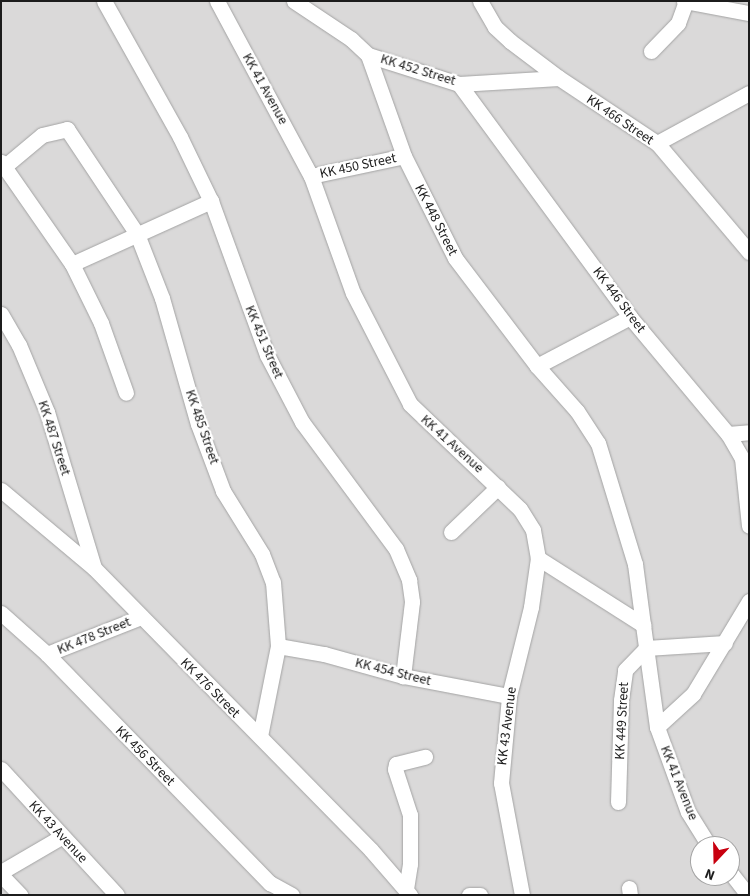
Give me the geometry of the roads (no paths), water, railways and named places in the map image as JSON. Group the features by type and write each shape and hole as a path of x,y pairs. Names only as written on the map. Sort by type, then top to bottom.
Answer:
{"street":[{"name":"KK 451 Street","path":"104,1 180,137 211,201 267,355 302,422 396,549 410,580 411,631 403,676"},
{"name":"KK 41 Avenue","path":"218,1 311,176 353,293 410,404 520,509 533,530 538,558"},
{"name":"KK 452 Street","path":"294,1 351,39 368,55 459,84 559,78"},
{"name":"KK 466 Street","path":"480,1 495,27 559,78 657,143 749,252"},
{"path":"651,51 678,23 686,1 749,13"},
{"name":"KK 448 Street","path":"368,55 404,156 455,258 537,366 577,411 598,443 635,564 643,625"},
{"name":"KK 446 Street","path":"459,84 630,317 728,434 742,458 749,526"},
{"path":"657,143 749,93"},
{"name":"KK 485 Street","path":"3,164 42,135 60,128 70,132 137,234 162,298 198,424 224,491 262,554 273,582 278,646 260,736"},
{"name":"KK 450 Street","path":"311,176 404,156"},
{"path":"3,164 72,264 101,323 126,393"},
{"path":"72,264 211,201"},
{"name":"KK 487 Street","path":"1,314 19,346 47,412 94,568"},
{"path":"537,366 630,317"},
{"path":"728,434 749,432"},
{"path":"742,458 749,443"},
{"path":"451,532 498,487"},
{"name":"KK 476 Street","path":"1,490 94,568 260,736 408,892"},
{"path":"538,558 643,625"},
{"name":"KK 43 Avenue","path":"522,895 501,783 509,696 531,607 538,558"},
{"path":"657,727 693,694 749,601"},
{"name":"KK 456 Street","path":"1,614 47,654 270,883 292,895"},
{"name":"KK 478 Street","path":"47,654 141,617"},
{"name":"KK 41 Avenue","path":"643,625 657,727 688,812 703,836"},
{"path":"646,648 725,642"},
{"name":"KK 454 Street","path":"278,646 324,654 403,676 509,696"},
{"name":"KK 449 Street","path":"618,802 621,700 625,670 646,648"},
{"path":"408,892 410,816 395,768 396,764 426,757"},
{"name":"KK 43 Avenue","path":"1,769 61,837 117,895"},
{"path":"20,895 1,874 61,837"},
{"path":"740,885 748,895"},
{"path":"469,895 480,895"}]}
